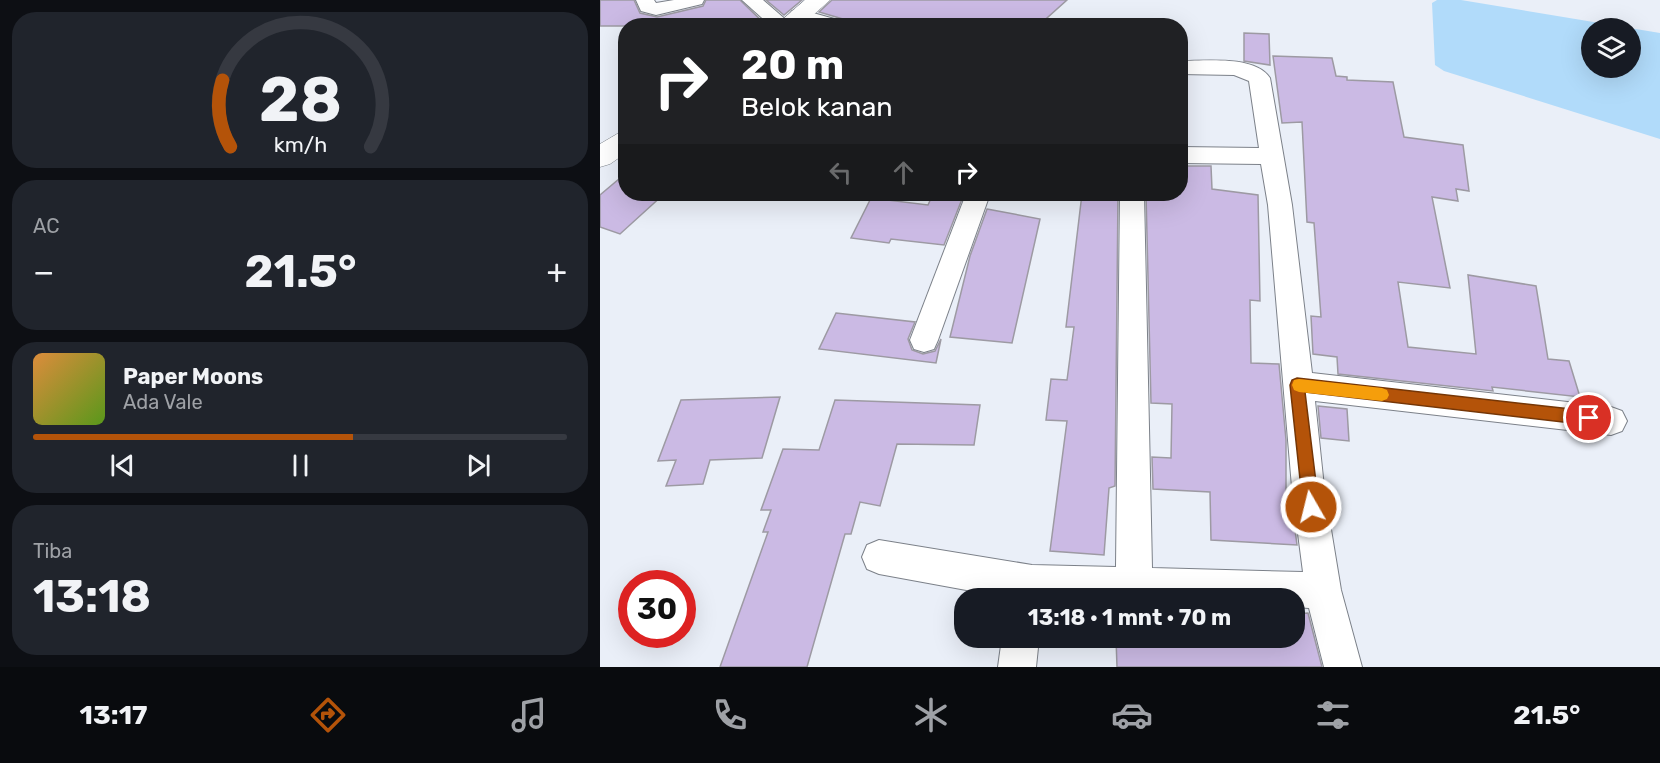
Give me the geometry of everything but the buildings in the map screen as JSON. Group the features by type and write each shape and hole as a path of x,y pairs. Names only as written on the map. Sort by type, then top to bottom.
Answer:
{"street":[{"path":"645,0 648,8 656,9 695,0"},
{"path":"751,0 783,18"},
{"path":"795,18 819,0"},
{"path":"1188,67 1240,69 1257,75 1280,205 1308,487 1323,590 1343,667"},
{"path":"600,157 618,145"},
{"path":"1188,155 1271,156"},
{"path":"924,340 975,201"},
{"path":"1132,201 1134,585"},
{"path":"1297,385 1611,421"},
{"path":"879,557 1017,588"},
{"path":"1082,588 1134,585 1323,590"},
{"path":"1017,667 1020,648"}],"water":[{"path":"1437,0 1461,0 1581,20 1581,78 1641,78 1641,30 1660,33 1660,139 1444,71 1435,65 1432,3"}],"slow traffic":[{"path":"1299,385 1382,395"}],"route":[{"path":"1311,507 1297,385 1589,418"}]}
